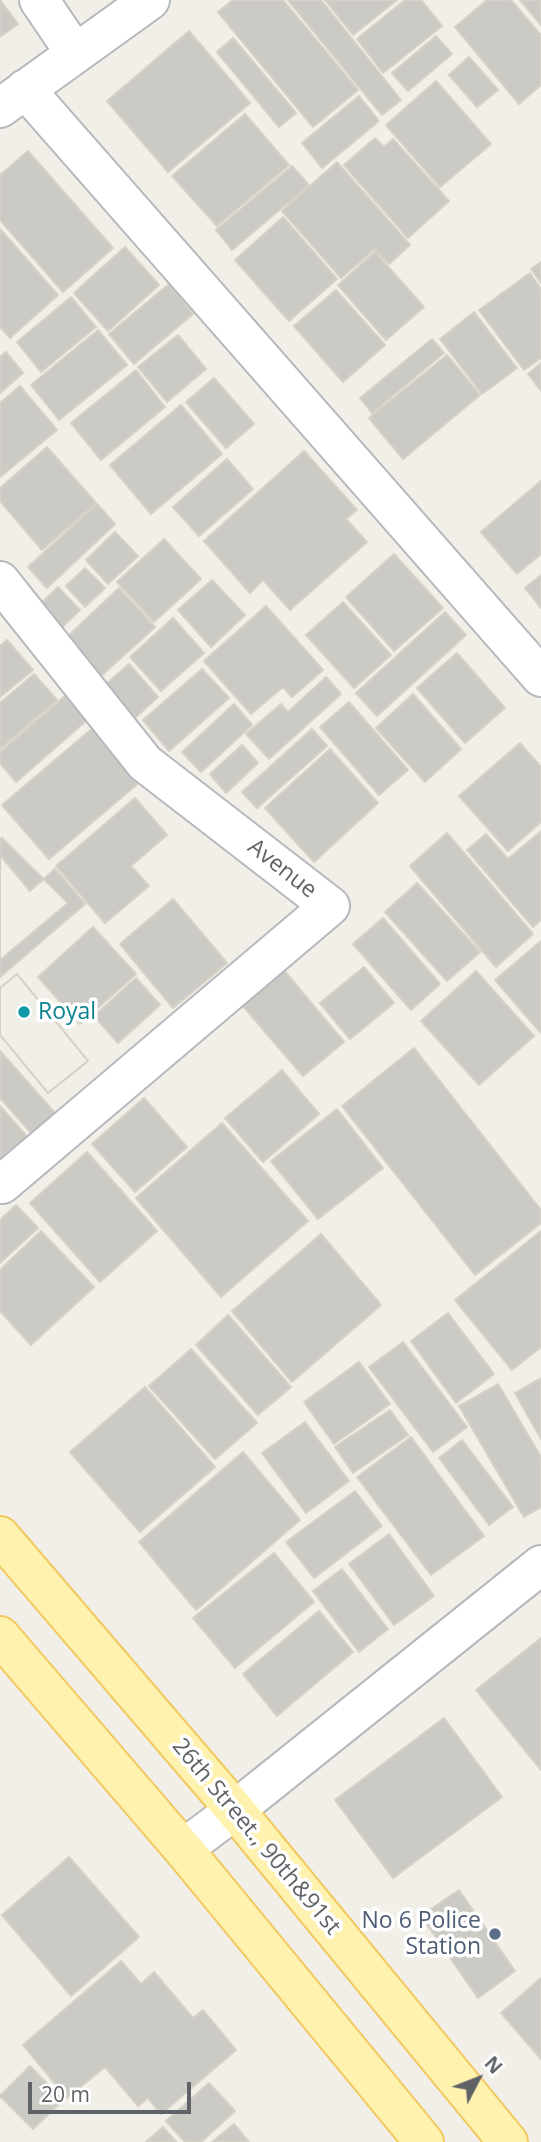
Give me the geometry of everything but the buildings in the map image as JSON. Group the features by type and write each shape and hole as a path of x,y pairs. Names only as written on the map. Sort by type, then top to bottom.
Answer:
{"main road":[{"name":"26th Street., 90th&91st","path":"0,1536 235,1810 508,2142"},
{"path":"0,1636 183,1849 424,2142"}],"street":[{"path":"39,0 75,53"},
{"path":"150,0 12,99 541,677"},
{"name":"Avenue","path":"0,581 145,763 330,906 2,1184"},
{"path":"183,1849 541,1565"}],"place":[{"name":"Royal","path":"24,1012"},
{"name":"No 6 Police Station","path":"495,1934"}]}
